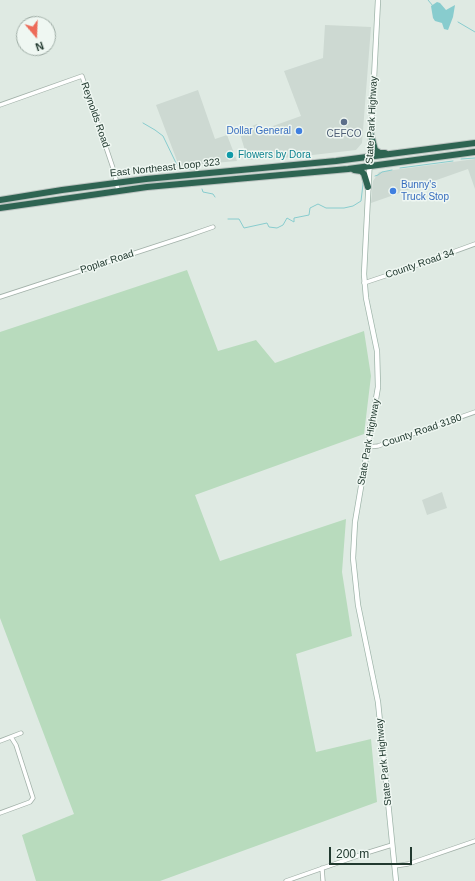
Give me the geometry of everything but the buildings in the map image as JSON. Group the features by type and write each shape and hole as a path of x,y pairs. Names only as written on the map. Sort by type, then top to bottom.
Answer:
{"highway":[{"path":"371,135 376,151 381,153 396,154"},
{"name":"East Northeast Loop 323","path":"0,200 117,182 303,165 475,143"},
{"path":"431,149 432,157"},
{"name":"East Northeast Loop 323","path":"0,208 147,187 348,169 475,152"},
{"path":"303,165 304,173"},
{"path":"348,169 359,170 364,173 368,187"},
{"path":"211,173 212,181"},
{"path":"146,179 147,187"},
{"path":"62,190 63,198"},
{"path":"15,197 16,205"}],"main road":[{"name":"State Park Highway","path":"378,0 364,255 364,283 376,345 378,372 377,394 355,522 353,548 354,577 360,614 378,702 396,881"}],"street":[{"name":"Reynolds Road","path":"0,105 82,76 117,182 118,191"},
{"name":"Poplar Road","path":"0,297 213,227"},
{"name":"County Road 34","path":"364,283 406,270 475,244"},
{"name":"County Road 3180","path":"368,447 378,446 475,412"},
{"path":"0,741 21,733"},
{"path":"0,813 32,800 33,795 16,745 11,737"},
{"path":"395,866 408,864 475,841"},
{"path":"286,881 392,845"},
{"path":"322,868 323,881"}],"shaded area":[{"path":"325,25 371,27 362,143 356,150 295,157 248,160 239,131 257,124 259,131 301,116 284,71 323,58"},
{"path":"198,90 215,139 227,135 237,161 179,166 156,105"},
{"path":"475,159 475,189 468,169 371,203 373,181 379,172"},
{"path":"442,492 447,508 427,515 422,500"}],"green space":[{"path":"187,270 218,351 256,340 275,363 364,331 371,376 364,434 195,495 220,561 346,519 342,572 352,636 296,654 316,752 371,739 377,802 160,881 36,881 22,835 74,814 0,618 0,332"}],"water":[{"path":"437,2 440,3 446,10 455,5 453,17 448,30 444,29 442,23 435,21 433,18 431,6"}],"waterway":[{"path":"428,0 433,6"},
{"path":"458,22 475,32"},
{"path":"143,123 163,136 177,165"},
{"path":"461,159 475,158"},
{"path":"400,168 453,161"},
{"path":"185,167 189,169 198,168"},
{"path":"375,176 382,172 392,170"},
{"path":"228,219 239,219 244,228 267,223 269,227 277,228 283,225 287,218 294,222 294,218 309,215 310,208 318,204 326,208 344,208 353,206 361,201 363,184 362,178"},
{"path":"202,189 203,192 213,194 215,197"}],"place":[{"name":"CEFCO","path":"344,122"},
{"name":"Dollar General","path":"299,131"},
{"name":"Flowers by Dora","path":"230,155"},
{"name":"Bunny's Truck Stop","path":"393,191"}]}
